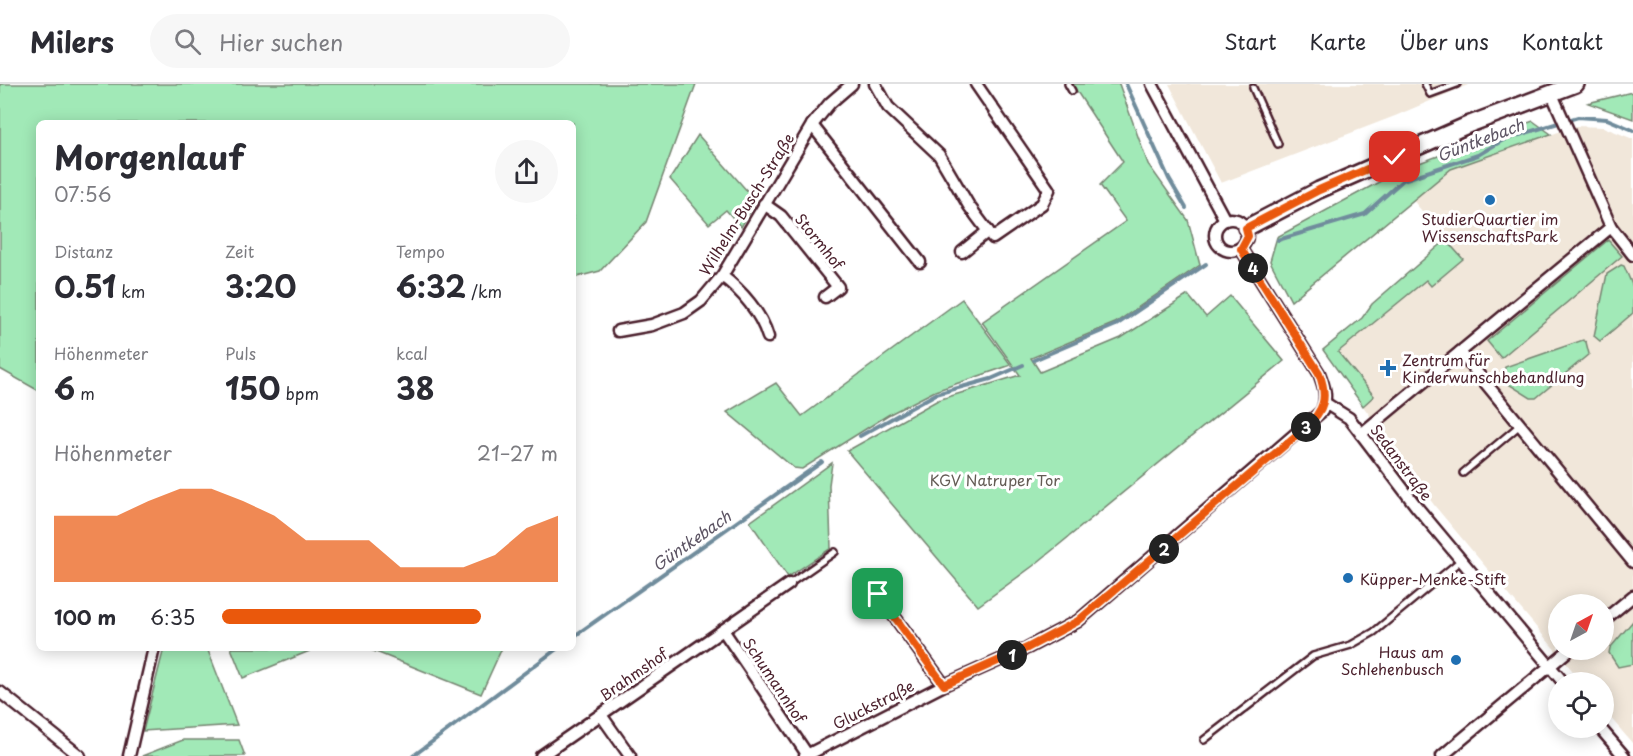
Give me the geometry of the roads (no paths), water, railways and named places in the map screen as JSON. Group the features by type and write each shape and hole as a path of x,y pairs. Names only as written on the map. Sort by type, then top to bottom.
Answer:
{"street":[{"name":"Wilhelm-Busch-Straße","path":"618,331 652,325 684,313 701,301 723,276 812,125 830,103 852,84"},
{"path":"874,84 888,107 939,155 969,206 993,238 1042,204 1049,190 976,84"},
{"path":"1152,84 1225,220"},
{"path":"1246,228 1319,190 1551,92 1576,84"},
{"path":"1551,92 1611,227 1633,255"},
{"path":"812,125 920,262"},
{"name":"Stormhof","path":"764,204 781,216 838,287 825,297"},
{"path":"1236,219 1246,228 1248,236 1241,249 1229,252 1217,244 1215,231 1225,220 1236,219"},
{"path":"1361,434 1611,227"},
{"path":"962,252 988,231"},
{"path":"1241,249 1319,373 1325,388 1326,403"},
{"path":"723,276 735,286 763,321 768,337"},
{"path":"1460,352 1633,562"},
{"name":"Sedanstraße","path":"1326,403 1349,418 1461,560 1554,672"},
{"name":"Gluckstraße","path":"806,755 944,685 1027,648 1078,621 1305,428 1322,411 1326,403"},
{"name":"Schumannhof","path":"789,584 723,630 806,755"},
{"path":"866,586 878,594 944,685"},
{"path":"1614,612 1633,596"},
{"name":"Brahmshof","path":"630,756 601,715 723,630"},
{"path":"129,756 153,651"},
{"path":"1442,756 1556,660"},
{"path":"0,692 80,756"},
{"path":"541,756 601,715"},
{"path":"1609,738 1624,756"}],"lane":[{"path":"1068,84 1072,91"},
{"path":"1425,84 1430,94 1457,84"},
{"path":"1253,88 1278,144"},
{"path":"1463,473 1520,425"},
{"path":"789,584 834,552"},
{"path":"1203,740 1313,656 1351,645 1374,632 1461,560"}],"waterway":[{"path":"1126,84 1169,179 1186,208"},
{"name":"Güntkebach","path":"1278,240 1365,214 1403,180 1478,155 1503,140 1578,117 1607,119 1633,130"},
{"name":"Güntkebach","path":"1034,360 1116,325 1206,264"},
{"name":"Güntkebach","path":"860,436 936,394 991,379 1023,365"},
{"name":"Güntkebach","path":"576,635 822,462"},
{"name":"Güntkebach","path":"413,756 554,651"}],"place":[{"name":"StudierQuartier im WissenschaftsPark","path":"1490,200"},
{"name":"Zentrum für Kinderwunschbehandlung","path":"1388,368"},
{"name":"Küpper-Menke-Stift","path":"1348,578"},
{"name":"Haus am Schlehenbusch","path":"1456,660"}],"park label":[{"name":"KGV Natruper Tor","path":"995,479"}]}
